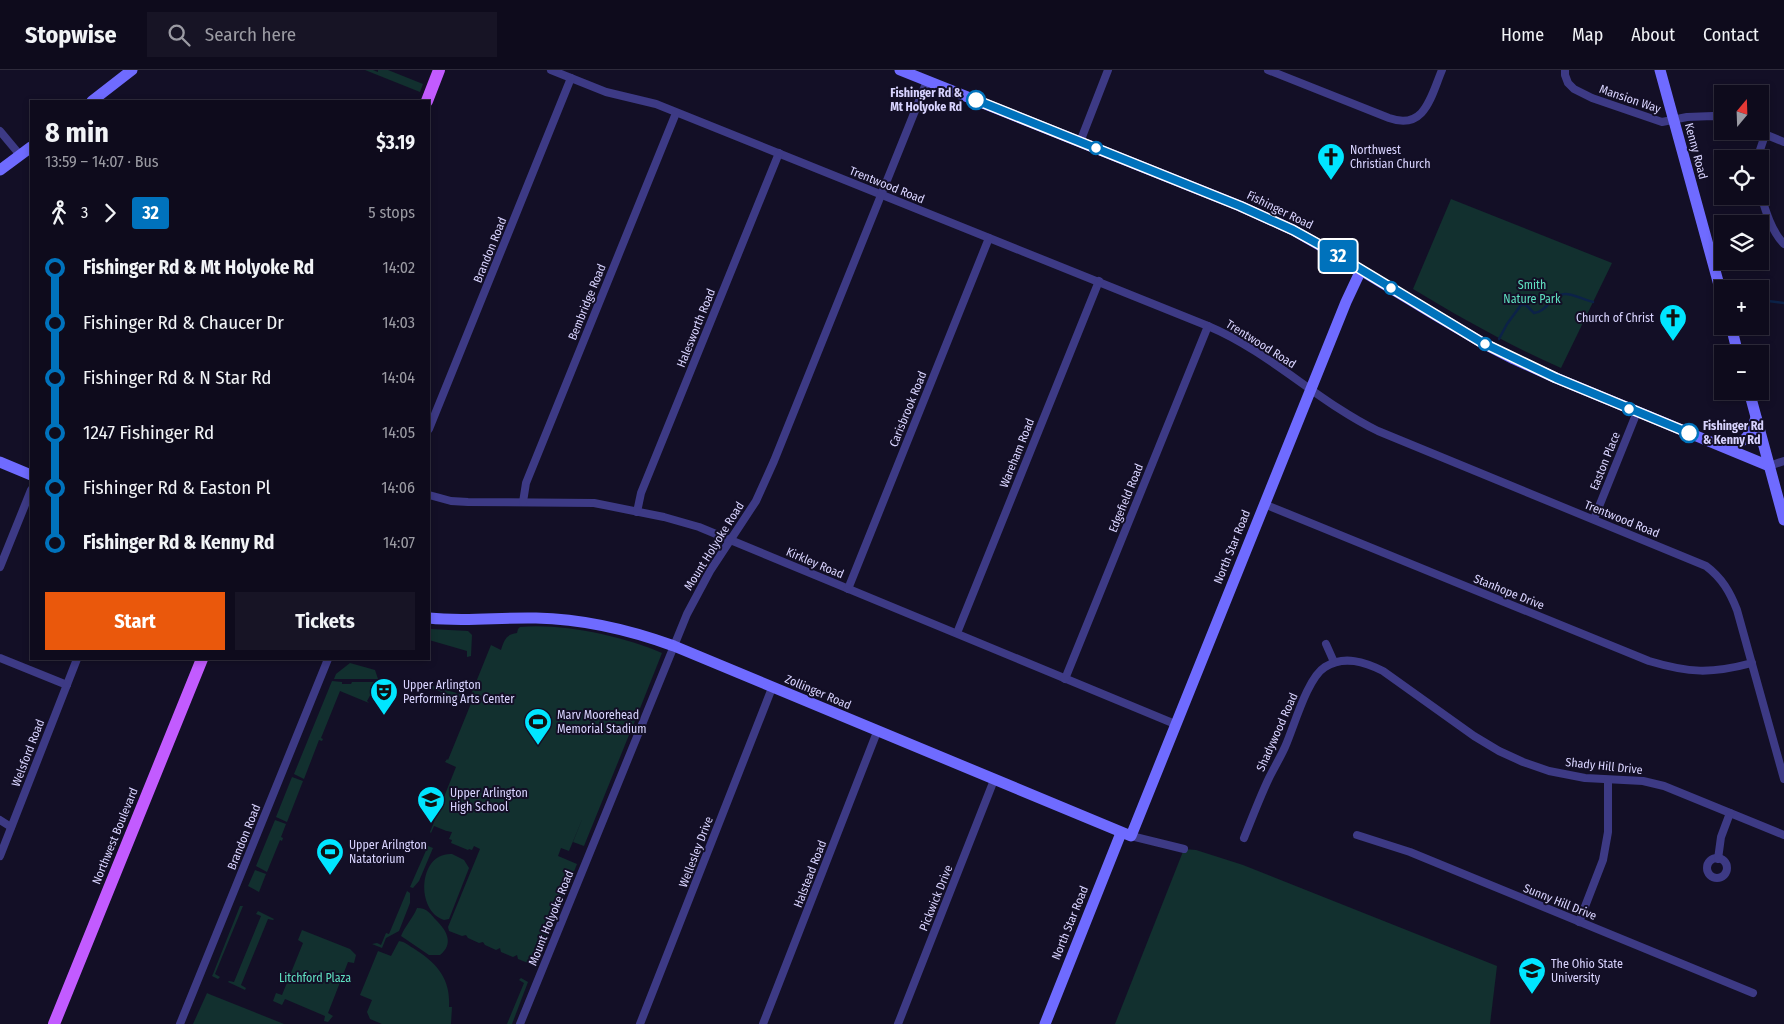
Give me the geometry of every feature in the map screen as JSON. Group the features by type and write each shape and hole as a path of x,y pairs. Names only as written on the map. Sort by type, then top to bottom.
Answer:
{"main road":[{"path":"93,100 132,70"},
{"path":"427,100 439,70"},
{"name":"Fishinger Road","path":"900,70 1247,209 1293,230 1481,342 1556,378 1769,466"},
{"name":"Kenny Road","path":"1660,70 1718,280"},
{"path":"0,170 30,148"},
{"name":"North Star Road","path":"1045,1024 1175,724 1361,270"},
{"path":"1751,400 1784,520"},
{"path":"1704,440 1740,442 1749,435 1756,418"},
{"path":"0,462 30,475"},
{"name":"Zollinger Road","path":"430,618 476,620 535,618 581,622 618,629 674,646 1126,834"},
{"name":"Northwest Boulevard","path":"54,1024 202,660"}],"street":[{"name":"Trentwood Road","path":"551,70 606,92 656,104 1208,326 1251,348 1341,410 1378,431 1695,560 1715,573 1730,592 1737,610 1784,779"},
{"path":"1080,142 1108,70"},
{"path":"1268,70 1388,118 1401,121 1413,119 1422,113 1428,105 1442,70"},
{"name":"Mansion Way","path":"1565,70 1568,83 1574,89 1592,98 1662,122 1687,117 1714,116"},
{"name":"Brandon Road","path":"430,427 572,78"},
{"name":"Mount Holyoke Road","path":"520,1024 687,614 710,571 756,501 774,461 927,81"},
{"name":"Bembridge Road","path":"523,502 526,483 676,113"},
{"path":"0,132 20,155"},
{"path":"1769,136 1784,142"},
{"name":"Halesworth Road","path":"637,512 641,493 779,154"},
{"path":"1764,205 1766,214 1784,244"},
{"name":"Carisbrook Road","path":"848,589 989,238"},
{"name":"Wareham Road","path":"957,633 1099,281"},
{"name":"Edgefield Road","path":"1065,679 1208,326"},
{"name":"Easton Place","path":"1594,519 1637,412"},
{"path":"1769,466 1784,461"},
{"path":"0,567 30,492"},
{"name":"Kirkley Road","path":"430,495 451,501 468,502 594,504 683,522 731,540 1175,724"},
{"name":"Stanhope Drive","path":"1264,504 1670,668 1694,672 1712,671 1752,663"},
{"path":"1326,644 1334,662"},
{"path":"0,658 67,685"},
{"name":"Welsford Road","path":"0,856 77,660"},
{"name":"Brandon Road","path":"180,1024 328,660"},
{"name":"Shady Hill Drive","path":"1334,662 1354,660 1370,665 1389,675 1474,736 1498,751 1523,762 1549,771 1585,778 1643,781 1664,786 1784,835"},
{"name":"Shadywood Road","path":"1244,838 1268,779 1284,749 1305,696 1317,674 1324,667 1334,662"},
{"name":"Wellesley Drive","path":"640,1024 772,688"},
{"name":"Halstead Road","path":"763,1024 877,732"},
{"name":"Pickwick Drive","path":"898,1024 994,780"},
{"path":"1579,922 1602,860 1608,832 1608,780"},
{"path":"1718,859 1721,837 1730,813"},
{"path":"0,820 11,827"},
{"name":"Zollinger Road","path":"1126,834 1184,849"},
{"name":"Sunny Hill Drive","path":"1357,835 1410,852 1753,994"}],"green space":[{"path":"365,70 378,72 378,70 388,70 423,84 420,92"},
{"name":"Smith Nature Park","path":"1451,199 1612,263 1561,368 1485,331 1413,289"},
{"name":"Marv Moorehead Memorial Stadium","path":"520,627 554,627 592,632 629,641 662,653 584,846 573,842 583,817 569,851 561,848 558,856 577,864 537,964 533,965 518,959 517,955 513,957 501,952 500,948 496,950 485,945 483,942 479,943 468,938 466,935 462,936 449,931 448,927 480,849 474,846 472,850 468,850 451,843 452,840 449,839 452,832 434,826 430,832 456,767 445,762 448,760 472,701 415,684 416,681 470,697 491,645 501,650 506,638 517,633"},
{"path":"430,629 468,631 472,635 471,656 467,657 467,651 430,640"},
{"path":"350,663 375,670 378,679 334,679 336,674"},
{"path":"332,681 342,682 342,684 351,684 352,682 377,683 367,701 369,703 340,691 321,738 323,739 322,741 319,740 304,779 294,774"},
{"path":"292,777 303,781 287,822 276,817"},
{"path":"275,820 286,824 281,837 283,838 282,841 280,840 267,872 256,866"},
{"path":"428,846 433,848 419,881 413,888 410,887"},
{"path":"1184,849 1196,850 1243,865 1497,966 1490,1024 1115,1024"},
{"path":"452,854 464,860 469,868 449,919 444,920 428,906 424,883 432,862 441,856"},
{"path":"255,870 266,874 259,892 248,886"},
{"path":"407,891 410,893 410,903 399,931 386,938 382,948 372,944 377,943 381,945 386,933 389,934"},
{"path":"240,906 243,906 215,974 220,977 218,979 212,976"},
{"path":"417,908 428,912 446,933 448,938 447,946 440,955 429,955 401,936"},
{"path":"258,911 274,919 268,919 241,985 246,988 245,990 228,982 234,982 261,916 256,914"},
{"name":"Litchford Plaza","path":"302,930 350,949 356,955 354,963 348,962 328,1013 333,1016 328,1022 324,1021 325,1016 285,999 282,1005 273,1001 276,993 282,995 303,943 298,940"},
{"path":"399,941 421,953 440,972 447,987 449,1007 452,1007 451,1024 382,1024 370,1019 367,1012 372,1000 360,995 378,951 391,956"},
{"path":"521,978 528,982 512,1024 507,1024 524,983 519,980"},
{"path":"207,993 209,994 284,1024 193,1024"}],"waterway":[{"path":"1499,339 1521,305 1526,305 1534,313 1539,312 1556,297 1565,294 1593,302"},
{"path":"1769,301 1784,303"}],"bus line":[{"name":"32","path":"976,100 1240,206 1293,230 1481,342 1556,378 1689,433"}],"place":[{"name":"Fishinger Rd & Mt Holyoke Rd","path":"976,100"},
{"name":"Northwest Christian Church","path":"1331,181"},
{"name":"Church of Christ","path":"1673,342"},
{"name":"Fishinger Rd & Kenny Rd","path":"1689,433"},
{"name":"Upper Arlington Performing Arts Center","path":"384,716"},
{"name":"Marv Moorehead Memorial Stadium","path":"538,746"},
{"name":"Upper Arlington High School","path":"431,824"},
{"name":"Upper Arilngton Natatorium","path":"330,876"},
{"name":"The Ohio State University","path":"1532,995"}]}
